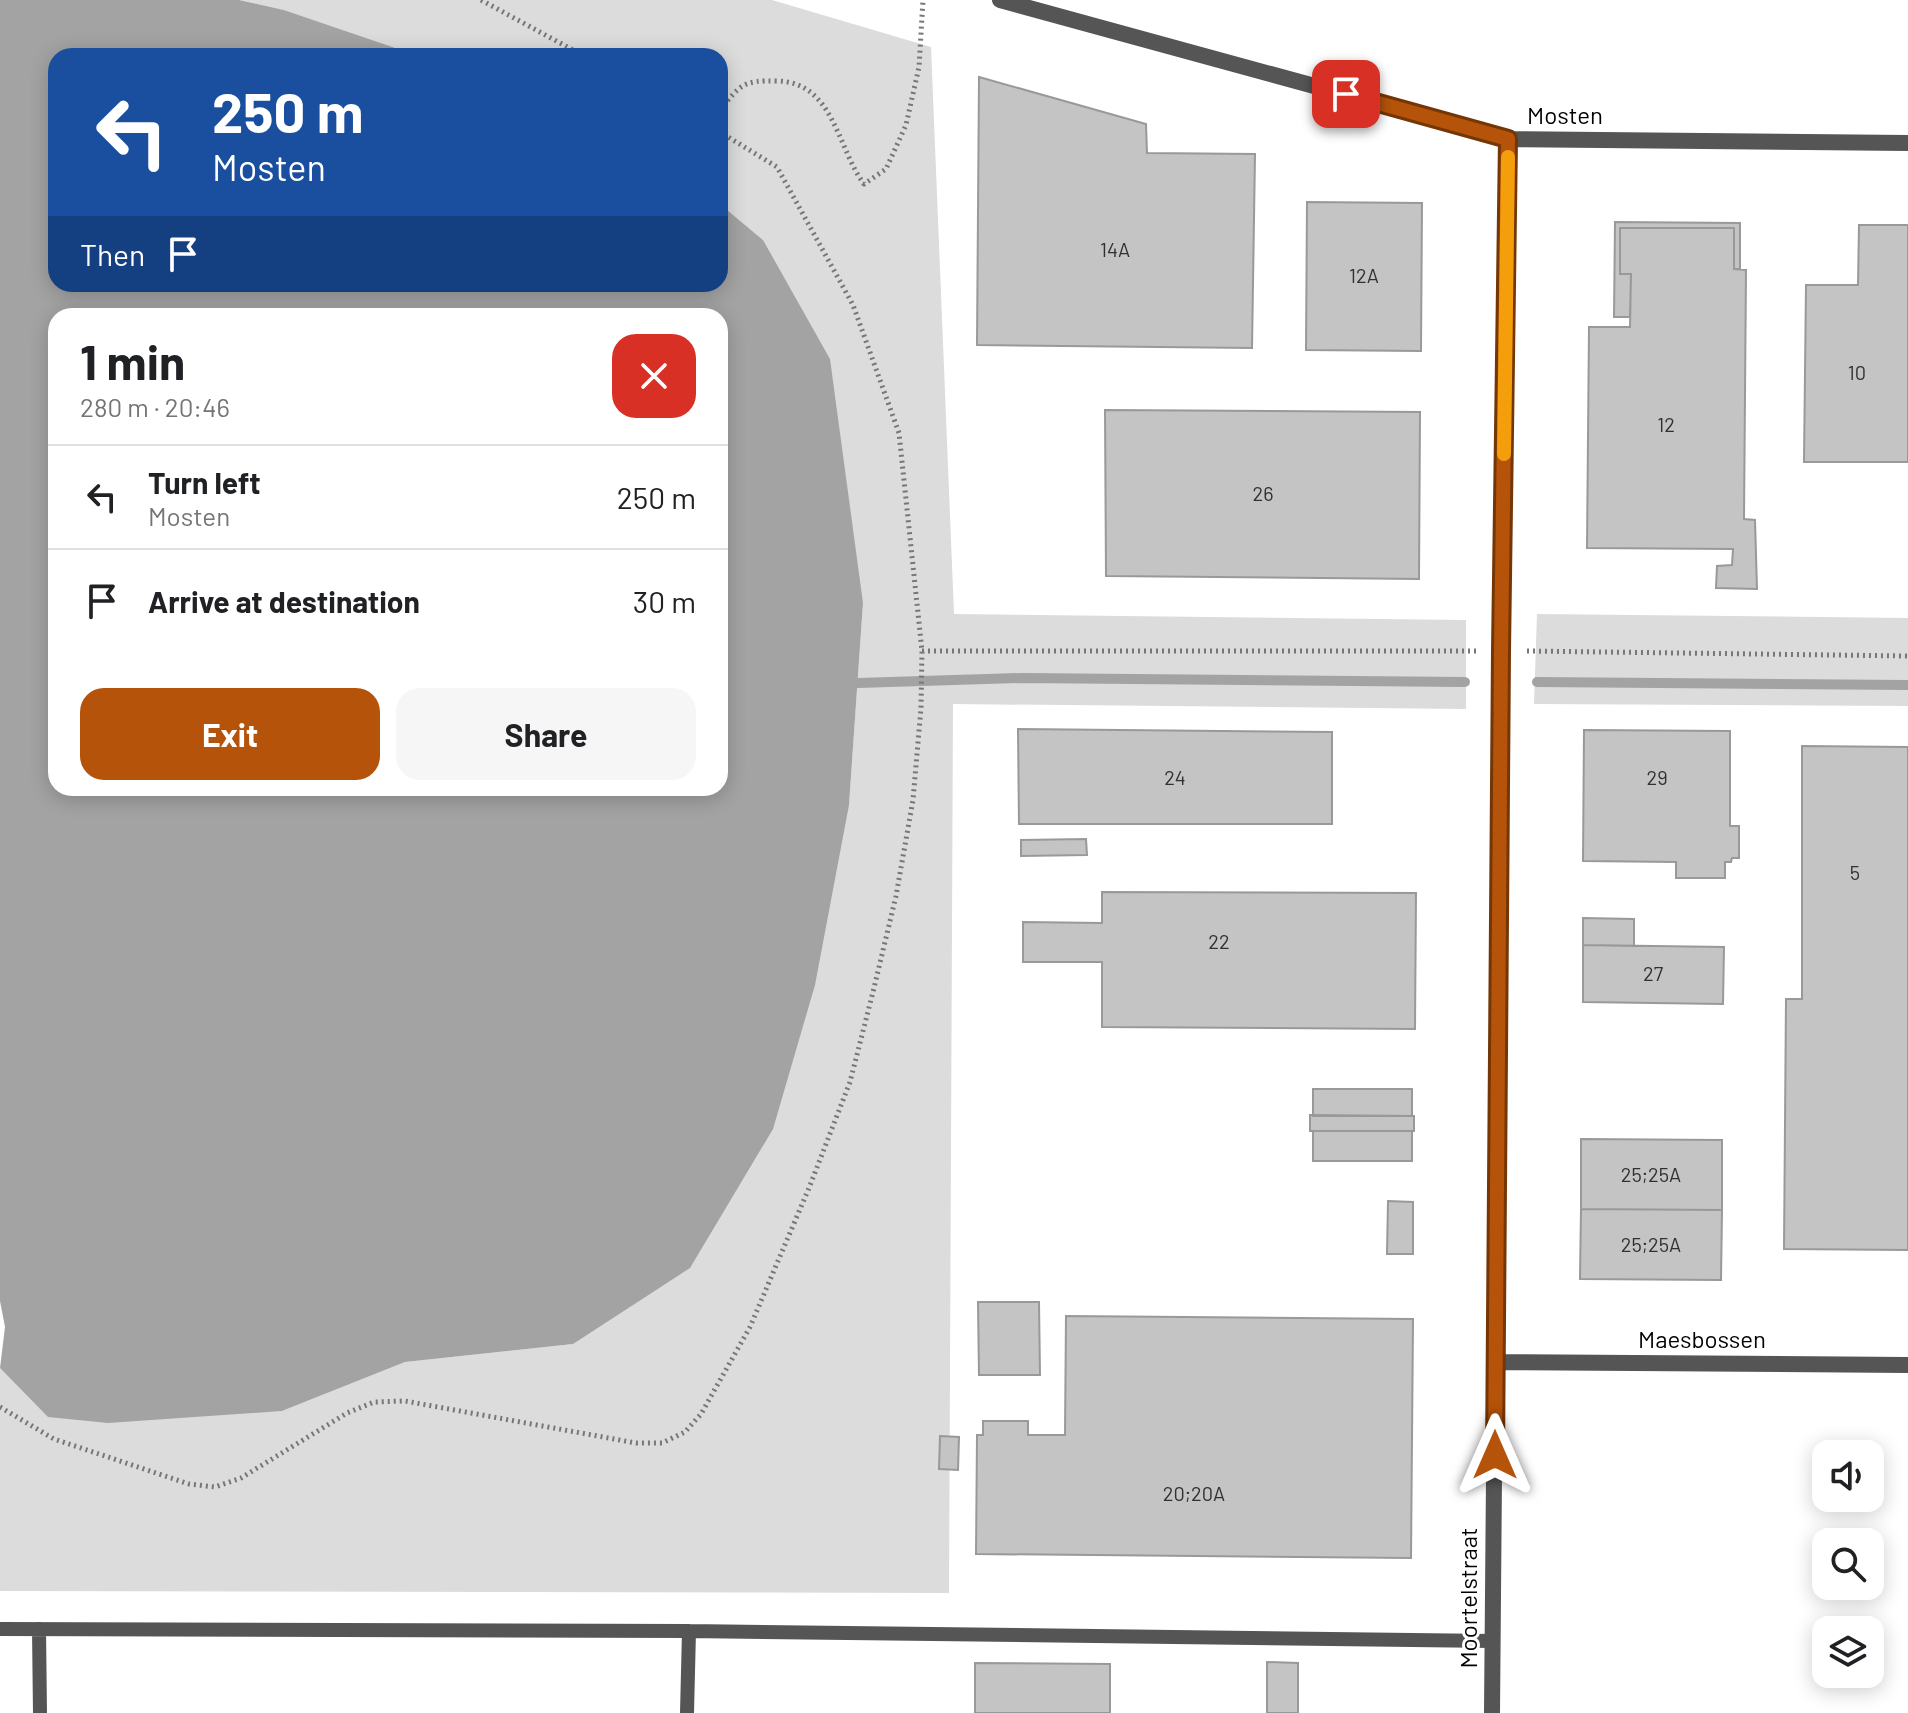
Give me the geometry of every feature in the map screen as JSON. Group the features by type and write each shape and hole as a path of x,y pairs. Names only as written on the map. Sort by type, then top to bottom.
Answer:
{"street":[{"name":"Mosten","path":"1000,0 1508,139 1908,143"},
{"name":"Moortelstraat","path":"1492,1713 1508,139"},
{"name":"Maesbossen","path":"1495,1362 1908,1365"}],"lane":[{"path":"0,1629 689,1631 1493,1641"},
{"path":"39,1629 40,1713"},
{"path":"687,1713 689,1631"}],"path":[{"path":"481,0 569,48"},
{"path":"728,99 734,90 756,80 794,81 819,98 840,133 853,170 864,184 886,169 906,125 919,67 923,0"},
{"path":"0,1407 54,1439 189,1484 215,1487 241,1478 347,1413 374,1402 405,1401 636,1443 662,1443 685,1432 701,1414 750,1327 850,1082 896,896 913,800 921,708 922,651 899,433 853,305 777,167 728,137"},
{"path":"922,651 1501,651 1908,656"}],"shaded area":[{"path":"0,0 239,0 284,10 396,48 48,48 48,292 728,292 728,211 763,240 830,359 863,603 849,805 815,985 773,1129 690,1268 573,1344 405,1362 282,1411 108,1423 48,1417 0,1368 5,1327 0,1301"},
{"path":"239,0 772,0 931,47 954,614 1466,620 1466,709 953,704 949,1593 0,1591 0,1368 49,1417 282,1411 405,1362 573,1344 849,805 863,603 763,240 728,211 728,48 396,48 284,10"},
{"path":"1537,614 1908,618 1908,706 1534,704"}],"building":[{"path":"979,77 1146,124 1147,153 1255,154 1252,348 977,345"},
{"path":"1307,202 1422,203 1421,351 1306,350"},
{"path":"1615,222 1740,223 1740,269 1734,269 1734,228 1620,228 1620,274 1631,274 1630,317 1614,317"},
{"path":"1859,225 1908,225 1908,462 1804,462 1806,285 1858,285"},
{"path":"1620,228 1734,228 1734,269 1746,270 1744,519 1755,520 1757,589 1716,588 1717,566 1732,565 1733,549 1587,548 1589,327 1630,327 1631,274 1620,274"},
{"path":"1105,410 1420,412 1419,579 1106,576"},
{"path":"1018,729 1332,732 1332,824 1019,824"},
{"path":"1584,730 1730,731 1730,826 1739,826 1739,858 1725,862 1725,878 1676,878 1676,862 1583,861"},
{"path":"1802,746 1908,747 1908,1250 1784,1249 1786,999 1802,999"},
{"path":"1086,839 1087,855 1021,856 1021,840"},
{"path":"1102,892 1416,893 1415,1029 1102,1027 1102,962 1023,962 1023,922 1102,923"},
{"path":"1583,918 1634,919 1634,946 1583,945"},
{"path":"1583,945 1724,947 1723,1004 1583,1002"},
{"path":"1313,1089 1412,1089 1412,1116 1313,1116"},
{"path":"1310,1115 1414,1116 1414,1131 1310,1131"},
{"path":"1313,1131 1412,1131 1412,1161 1313,1161"},
{"path":"1581,1139 1722,1140 1722,1210 1581,1209"},
{"path":"1388,1201 1413,1202 1413,1254 1387,1254"},
{"path":"1581,1209 1722,1210 1721,1280 1580,1279"},
{"path":"978,1302 1039,1302 1040,1375 979,1375"},
{"path":"1066,1316 1413,1319 1411,1558 976,1554 977,1435 983,1435 983,1421 1028,1421 1028,1435 1065,1435"},
{"path":"940,1436 959,1437 958,1470 939,1469"},
{"path":"1267,1662 1298,1663 1298,1713 1267,1713"},
{"path":"975,1663 1110,1664 1110,1713 975,1713"}],"waterway":[{"path":"858,683 1022,678 1465,682"},
{"path":"1537,682 1908,685"}],"slow traffic":[{"path":"1504,454 1508,157"}],"route":[{"path":"1346,94 1508,139 1495,1455"}]}
